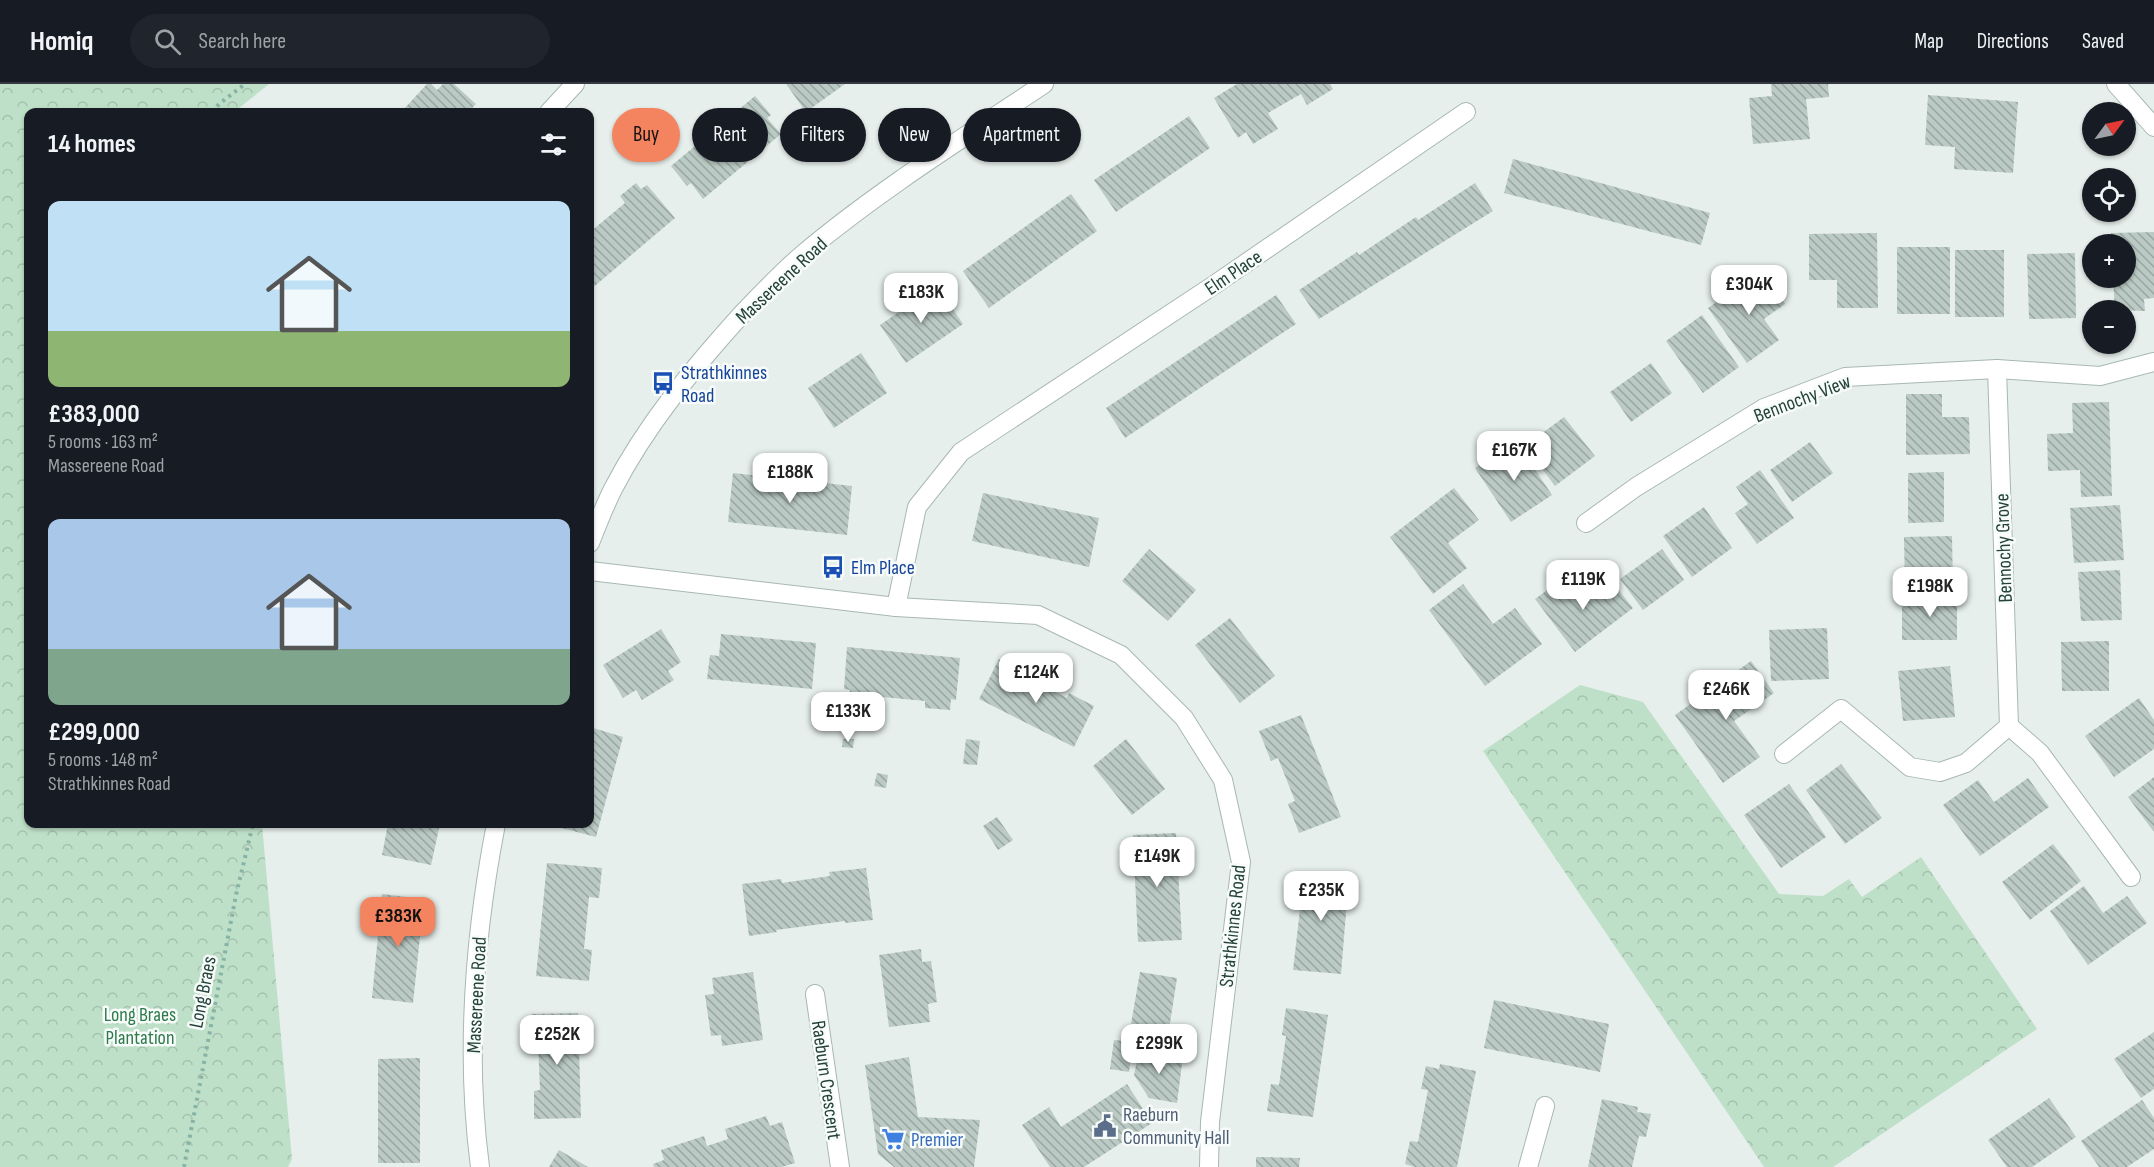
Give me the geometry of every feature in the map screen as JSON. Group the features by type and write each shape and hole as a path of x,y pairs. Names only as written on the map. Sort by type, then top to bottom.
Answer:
{"street":[{"path":"553,108 575,84"},
{"name":"Massereene Road","path":"594,534 613,489 662,412 708,352 756,299 802,254 862,209 1044,84"},
{"path":"2116,84 2154,127"},
{"name":"Elm Place","path":"896,607 917,507 961,452 1214,285 1466,112"},
{"name":"Bennochy View","path":"1586,523 1636,487 1764,408 1845,377 1998,369 2100,376 2154,362"},
{"name":"Bennochy Grove","path":"1998,369 2009,726"},
{"name":"Strathkinnes Road","path":"594,571 896,607 1038,615 1121,655 1184,718 1223,780 1241,862 1210,1122 1209,1167"},
{"path":"1784,753 1841,709 1910,767 1940,772 1966,763 2009,726 2040,753 2131,877"},
{"name":"Massereene Road","path":"480,1167 472,1093 472,1042 477,939 495,828"},
{"name":"Raeburn Crescent","path":"815,994 840,1167"},
{"path":"1528,1167 1545,1106"}],"path":[{"path":"216,108 245,84"},
{"name":"Long Braes","path":"184,1167 236,895 252,828"}],"green space":[{"name":"Long Braes Plantation","path":"0,84 269,84 239,108 24,108 24,828 262,828 292,1159 288,1167 0,1167"},
{"path":"1580,685 1643,702 1779,894 1823,896 1849,879 1862,897 1921,857 2037,1029 1833,1167 1764,1167 1483,751"}],"building":[{"path":"427,84 431,84 437,90 443,84 454,84 476,104 472,108 405,108"},
{"path":"786,84 845,84 812,108 803,108"},
{"path":"1237,84 1330,84 1333,89 1307,105 1301,94 1268,113 1278,129 1253,144 1246,132 1238,138 1214,98"},
{"path":"1771,84 1828,84 1829,97 1806,99 1810,139 1753,144 1749,98 1772,96"},
{"path":"1928,95 2018,102 2013,173 1954,169 1955,147 1925,145"},
{"path":"755,96 765,108 741,108"},
{"path":"1189,116 1210,148 1116,212 1094,180"},
{"path":"768,119 780,133 768,145"},
{"path":"692,148 692,162 747,162 703,199 691,183 687,186 671,166 680,162 680,158"},
{"path":"1513,159 1710,213 1701,245 1504,193"},
{"path":"636,183 641,189 647,185 675,218 594,287 594,229 625,203 620,196"},
{"path":"1475,183 1493,211 1319,319 1299,290 1357,252 1359,255 1416,217 1418,220"},
{"path":"1071,194 1097,231 989,308 963,271"},
{"path":"2154,232 2154,298 2144,299 2145,311 2136,311 2136,300 2114,300 2114,288 2136,288 2136,234 2111,233"},
{"path":"1877,233 1878,308 1837,308 1837,280 1809,280 1809,234"},
{"path":"1897,247 1950,247 1950,314 1897,314"},
{"path":"1955,250 2004,250 2004,317 1955,317"},
{"path":"2075,253 2076,318 2029,319 2027,254"},
{"path":"1761,271 1785,304 1764,319 1779,340 1747,363 1708,308"},
{"path":"937,286 963,324 906,363 880,325"},
{"path":"1276,295 1296,324 1125,438 1106,408"},
{"path":"1702,315 1739,367 1703,393 1666,341"},
{"path":"861,353 887,393 834,428 808,388"},
{"path":"1651,363 1672,393 1631,422 1610,392"},
{"path":"1906,394 1942,394 1942,417 1969,417 1970,454 1906,455"},
{"path":"2109,402 2112,496 2081,497 2080,470 2048,471 2047,434 2073,433 2072,403"},
{"path":"1564,417 1595,456 1555,486 1525,446"},
{"path":"1516,441 1552,495 1511,522 1475,468"},
{"path":"1810,442 1833,473 1792,502 1770,470"},
{"path":"1760,470 1794,518 1757,544 1735,513 1748,504 1736,487"},
{"path":"1944,472 1944,522 1908,523 1908,473"},
{"path":"733,473 852,486 847,535 728,522"},
{"path":"1454,488 1479,520 1448,543 1467,568 1433,594 1390,537"},
{"path":"983,493 1099,518 1089,567 972,541"},
{"path":"2120,505 2124,560 2074,563 2070,508"},
{"path":"1704,507 1732,548 1692,577 1663,536"},
{"path":"1952,536 1953,586 1905,587 1904,537"},
{"path":"1149,549 1196,590 1168,621 1122,581"},
{"path":"1662,549 1684,580 1643,610 1620,579"},
{"path":"2120,570 2122,620 2081,621 2078,572"},
{"path":"1565,577 1581,599 1609,578 1633,608 1575,652 1535,599"},
{"path":"1463,584 1493,624 1515,608 1542,644 1485,686 1429,610"},
{"path":"1957,596 1957,640 1902,640 1902,597"},
{"path":"1230,618 1275,676 1240,703 1195,645"},
{"path":"1827,628 1829,679 1771,681 1769,630"},
{"path":"661,629 681,662 668,671 674,680 642,700 636,690 623,698 603,665"},
{"path":"721,634 816,643 812,689 707,679 710,655 719,656"},
{"path":"2109,641 2109,691 2062,691 2061,642"},
{"path":"847,647 960,658 956,700 951,699 950,710 925,708 925,701 872,696 871,702 849,700 850,690 844,689"},
{"path":"999,659 1024,672 1022,675 1067,698 1069,693 1094,706 1074,747 979,699"},
{"path":"1751,661 1774,693 1734,721 1760,757 1723,783 1675,715"},
{"path":"1950,666 1955,717 1903,721 1898,671"},
{"path":"2139,698 2154,720 2154,749 2114,777 2085,736"},
{"path":"1301,715 1341,817 1299,833 1288,804 1295,801 1278,758 1271,761 1259,731"},
{"path":"594,728 623,737 596,837 561,828 594,828"},
{"path":"843,739 854,739 853,748 842,747"},
{"path":"966,739 980,741 977,765 963,764"},
{"path":"1126,739 1165,789 1132,815 1093,766"},
{"path":"1841,764 1882,818 1845,844 1806,790"},
{"path":"877,773 888,775 886,788 874,786"},
{"path":"2154,777 2154,832 2128,797"},
{"path":"2028,778 2049,807 1980,856 1943,805 1978,780 1994,802"},
{"path":"1789,784 1826,837 1781,868 1744,815"},
{"path":"997,817 1013,840 998,850 983,826"},
{"path":"387,828 439,828 431,865 382,855"},
{"path":"1176,833 1182,940 1138,942 1133,835"},
{"path":"2053,844 2081,881 2030,920 2002,882"},
{"path":"547,863 602,868 599,898 589,897 584,949 592,950 589,981 536,976"},
{"path":"866,868 873,920 845,923 845,921 749,936 742,884 781,879 782,883 830,876 829,872"},
{"path":"1300,871 1349,876 1341,974 1293,970 1301,901 1297,901"},
{"path":"2084,886 2103,913 2127,896 2147,923 2088,965 2050,911"},
{"path":"382,894 424,899 413,1003 372,998"},
{"path":"921,949 922,962 931,961 937,1002 928,1004 930,1022 889,1027 879,955"},
{"path":"753,972 763,1040 722,1046 721,1035 711,1036 705,995 714,994 712,978"},
{"path":"1140,972 1177,978 1168,1036 1130,1030"},
{"path":"1494,1000 1609,1024 1600,1072 1484,1048"},
{"path":"1286,1008 1328,1015 1313,1117 1267,1111 1271,1084 1279,1085 1286,1036 1282,1035"},
{"path":"578,1013 581,1118 534,1119 534,1091 540,1090 538,1042 532,1042 531,1014"},
{"path":"2154,1032 2154,1089 2141,1098 2114,1059"},
{"path":"1114,1040 1133,1042 1129,1072 1110,1069"},
{"path":"1139,1051 1183,1056 1177,1103 1149,1098 1134,1075"},
{"path":"909,1057 918,1117 980,1120 974,1167 894,1167 878,1154 865,1065"},
{"path":"420,1058 420,1163 378,1163 378,1059"},
{"path":"1440,1064 1476,1071 1457,1167 1415,1167 1405,1164 1410,1141 1418,1142 1428,1090 1421,1089 1426,1066 1439,1069"},
{"name":"Raeburn Community Hall","path":"1127,1084 1152,1123 1084,1167 1050,1167 1022,1125 1049,1107 1061,1127"},
{"path":"2049,1098 2076,1137 2032,1167 2007,1167 1988,1140"},
{"path":"1602,1099 1638,1107 1637,1112 1651,1114 1646,1137 1639,1136 1632,1167 1588,1167"},
{"path":"2142,1100 2154,1118 2154,1149 2127,1167 2099,1167 2081,1141"},
{"path":"766,1116 770,1126 782,1122 795,1163 782,1167 654,1167 653,1164 664,1160 661,1150 704,1136 707,1146 728,1139 725,1129"},
{"path":"559,1150 588,1167 549,1167"},
{"path":"1256,1157 1300,1158 1299,1167 1256,1167"}],"place":[{"name":"Strathkinnes Road","path":"663,383"},
{"name":"Elm Place","path":"833,567"},
{"name":"Raeburn Community Hall","path":"1105,1126"},
{"name":"Premier","path":"893,1139"}]}
